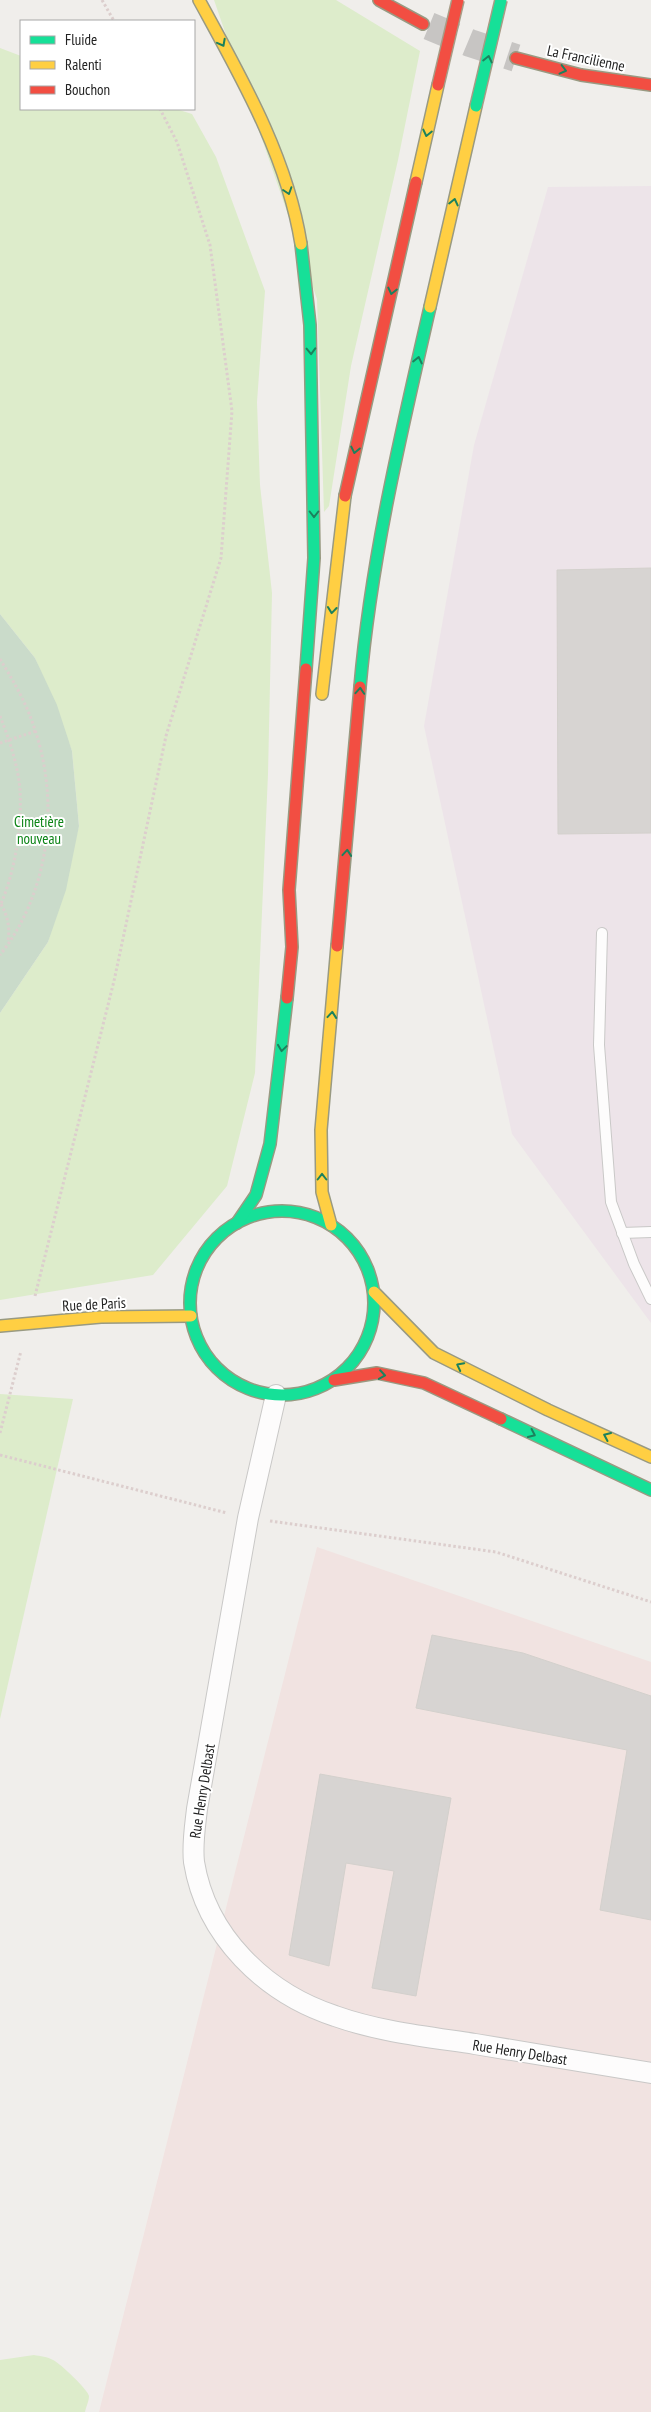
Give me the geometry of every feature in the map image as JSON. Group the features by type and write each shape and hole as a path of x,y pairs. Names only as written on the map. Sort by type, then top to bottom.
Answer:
{"main road":[{"path":"199,0 245,84 274,149 290,196 306,279 310,325 314,558 289,890 292,947"},
{"path":"379,0 423,24"},
{"path":"321,707 346,491 458,0"},
{"path":"331,1225 322,1192 321,1130 364,642 379,545 394,470 501,0"},
{"name":"La Francilienne","path":"516,58 582,75 651,85"},
{"path":"237,1223 256,1195 270,1144 284,1035 292,947 302,904"},
{"path":"334,1380 353,1363 366,1342 374,1318 374,1292 369,1272 360,1253 347,1237 331,1225 308,1215 284,1211 260,1214 237,1223 224,1232 203,1255 192,1285 191,1316 200,1346 219,1371 246,1388 276,1395 306,1392 334,1380 377,1373 424,1383 651,1490"},
{"path":"374,1292 434,1353 548,1410 651,1457"},
{"name":"Rue de Paris","path":"0,1326 101,1317 191,1316"}],"street":[{"name":"Rue Henry Delbast","path":"276,1395 248,1518 194,1836 194,1860 200,1888 212,1917 228,1942 251,1967 273,1985 334,2016 381,2029 651,2073"}],"lane":[{"path":"602,934 599,1045 604,1132 611,1202 634,1264 651,1298"},
{"path":"622,1233 651,1232"}],"path":[{"path":"102,0 113,20"},
{"path":"0,1433 76,1124 114,981 166,736 221,558 232,411 210,245 177,142 161,110"},
{"path":"0,659 19,690 36,731 47,780 48,827 41,874 26,915 1,954"},
{"path":"0,716 10,740 20,789 17,842 0,905 7,915 10,928 8,941 1,954"},
{"path":"0,743 36,731"},
{"path":"0,1455 248,1518 496,1552 651,1602"}],"shaded area":[{"path":"651,186 651,1323 512,1134 424,726 474,445 548,187"},
{"path":"317,1547 651,1662 651,2412 99,2412"}],"green space":[{"path":"214,0 336,0 420,51 398,160 351,366 329,506 324,512 317,299"},
{"path":"0,48 20,56 20,110 179,110 192,114 216,157 265,291 257,402 260,485 272,593 268,774 255,1073 227,1186 153,1275 0,1300 0,1013 48,942 79,826 72,751 35,658 0,614"},
{"name":"Cimetière nouveau","path":"0,614 35,658 57,705 72,751 79,826 66,890 48,942 0,1013"},
{"path":"0,1394 73,1399 0,1719"},
{"path":"34,2355 57,2362 79,2383 89,2396 85,2412 0,2412 0,2360"}],"building":[{"path":"651,568 651,833 558,834 557,570"},
{"path":"432,1635 523,1653 651,1696 651,1920 600,1910 627,1750 416,1708"},
{"path":"320,1774 451,1798 416,1996 372,1988 394,1871 346,1863 329,1966 289,1955"}],"tunnel":[{"path":"429,26 470,43 516,58"}],"traffic: fast":[{"path":"476,106 501,0"},
{"path":"301,244 310,325 314,558 306,669"},
{"path":"360,687 379,544 430,307"},
{"path":"237,1223 256,1195 270,1144 287,998"},
{"path":"282,1211 300,1213 317,1218 347,1238 367,1268 372,1285 374,1303 372,1321 367,1338 347,1368 317,1388 300,1393 282,1395 264,1393 247,1388 217,1368 197,1338 192,1321 190,1303 192,1285 197,1268 217,1238 247,1218 264,1213 282,1211"},
{"path":"501,1419 651,1490"}],"traffic: slow":[{"path":"199,0 231,58 274,148 294,211 301,244"},
{"path":"416,182 438,85"},
{"path":"430,307 476,106"},
{"path":"322,694 345,496"},
{"path":"331,1225 322,1192 321,1130 337,946"},
{"path":"374,1292 434,1353 548,1410 651,1457"},
{"path":"0,1326 101,1317 191,1316"}],"traffic: jam":[{"path":"379,0 423,24"},
{"path":"438,85 458,0"},
{"path":"516,58 581,75 651,85"},
{"path":"345,496 416,182"},
{"path":"287,998 292,947 289,890 306,669"},
{"path":"337,946 360,687"},
{"path":"334,1380 377,1373 424,1383 501,1419"}]}
